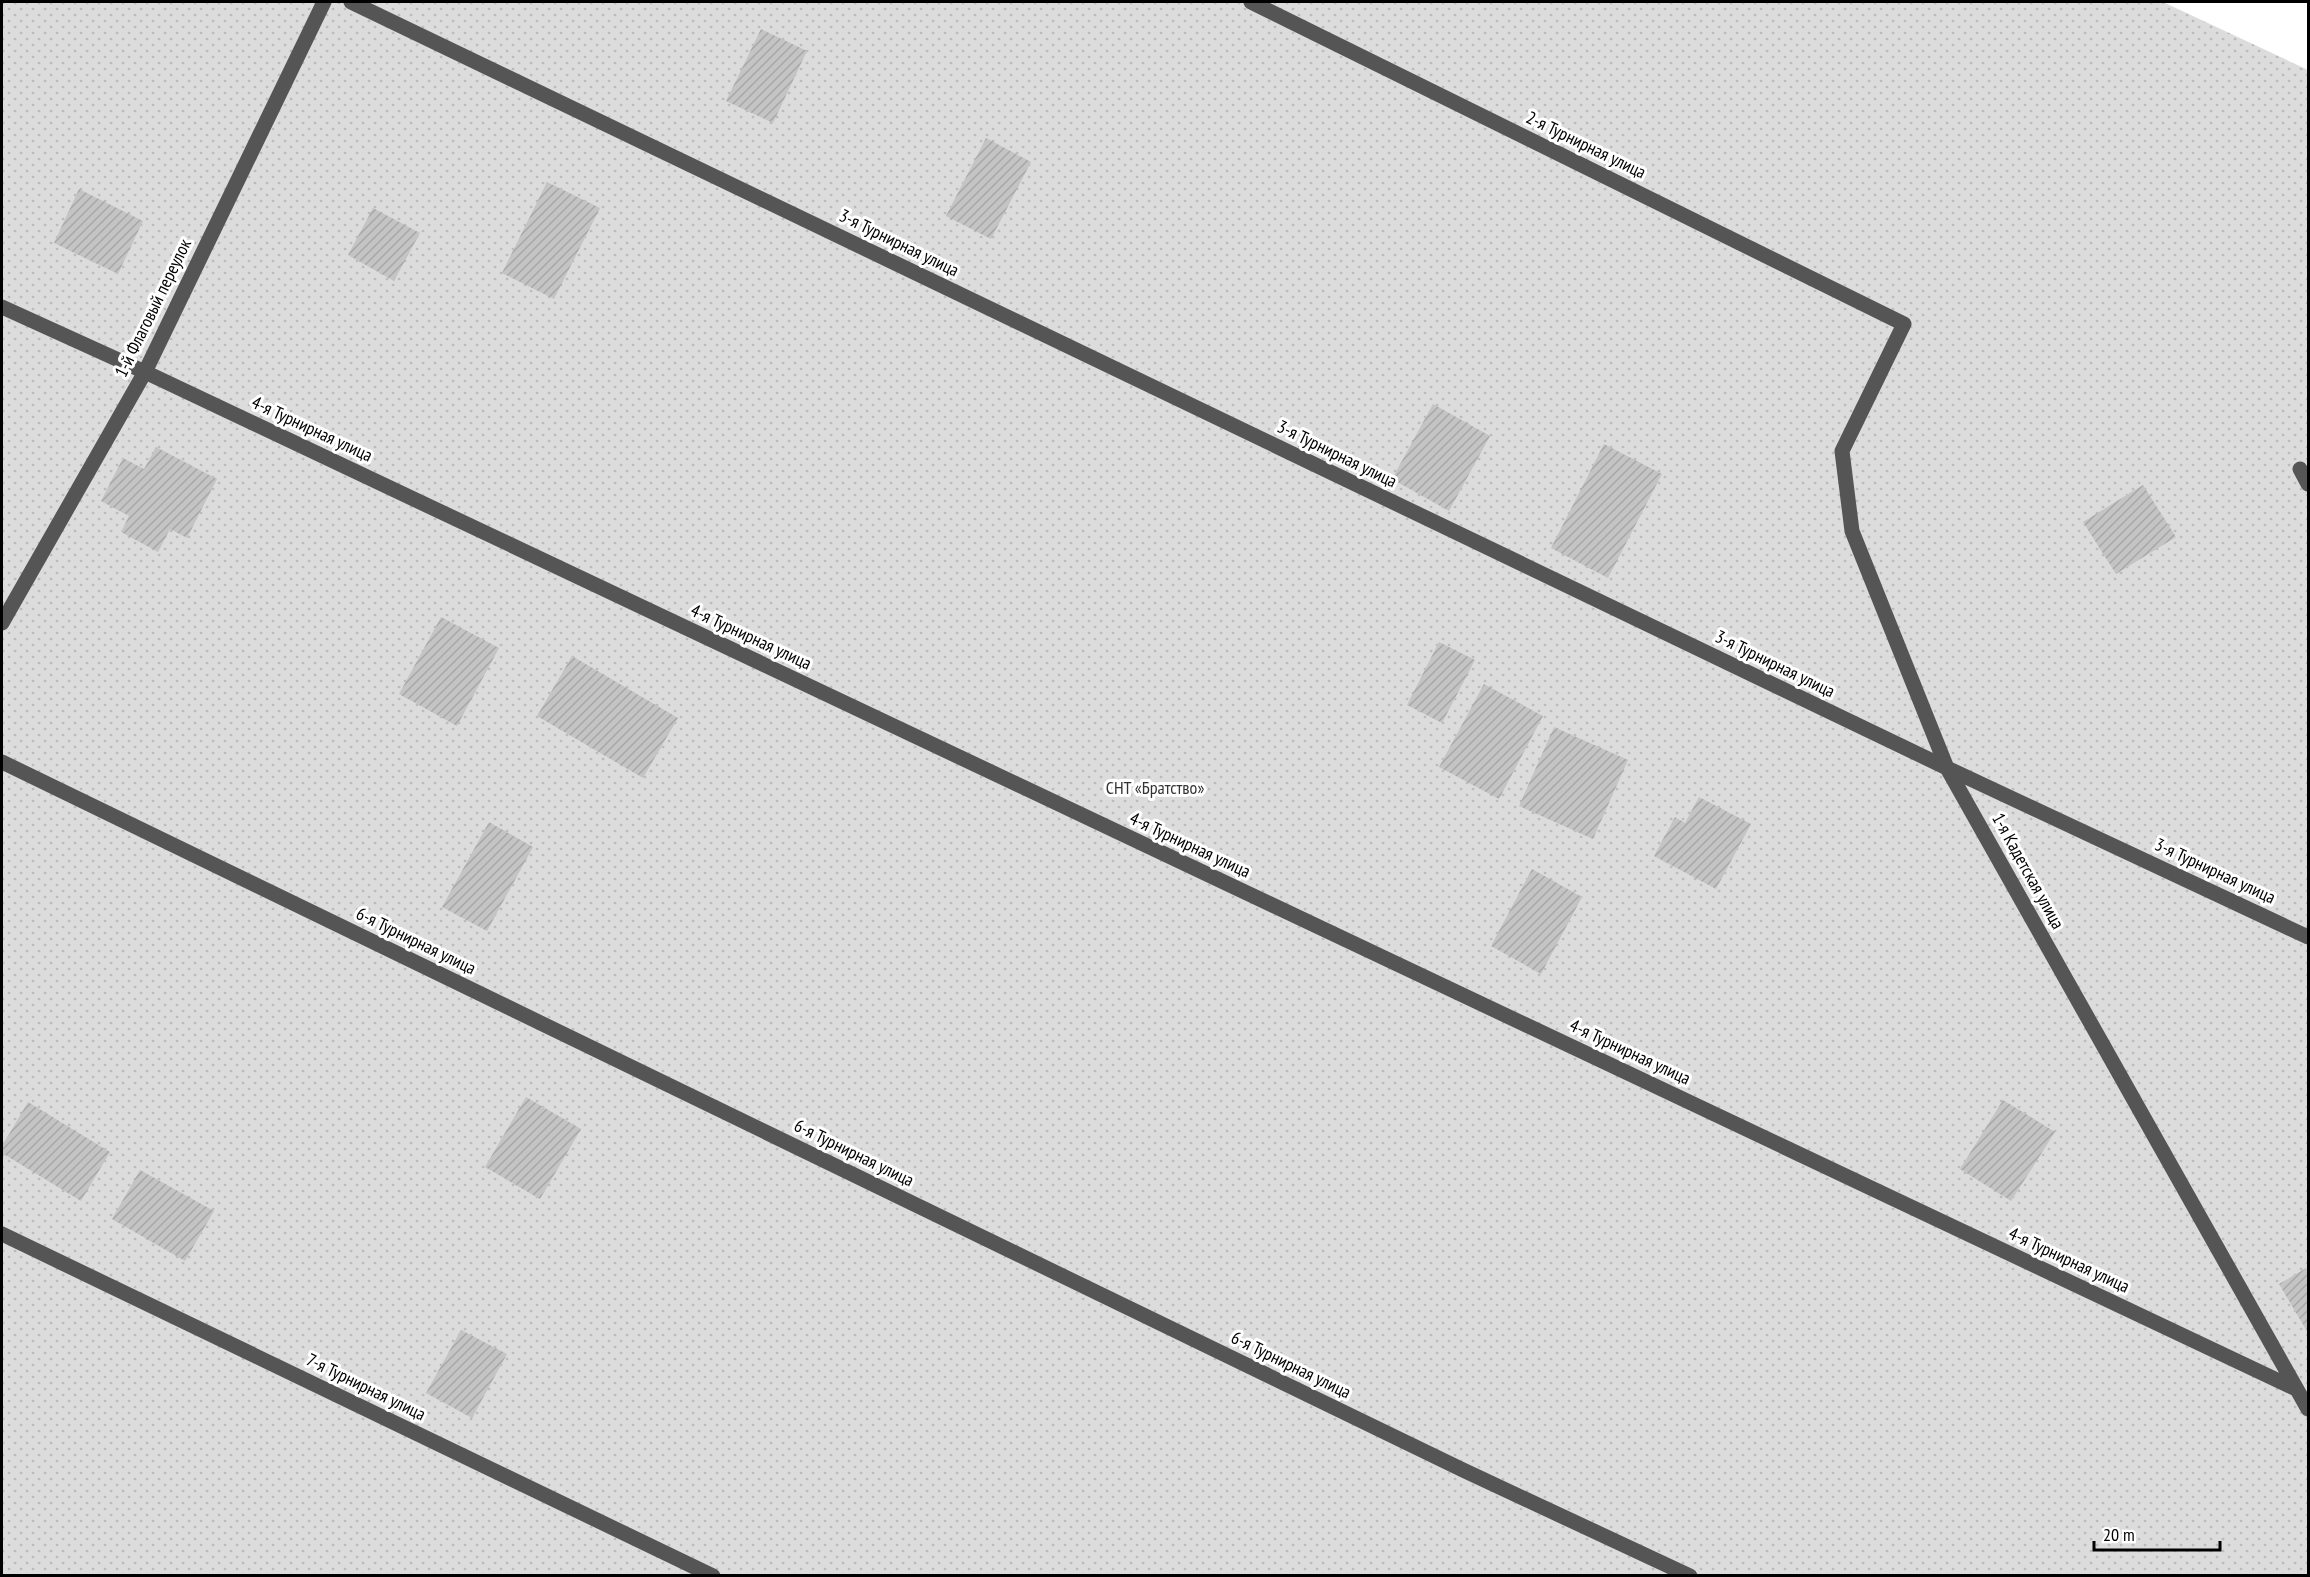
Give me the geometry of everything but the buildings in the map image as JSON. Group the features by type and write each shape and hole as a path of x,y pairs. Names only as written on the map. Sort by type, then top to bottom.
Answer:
{"lane":[{"name":"1-й Флаговый переулок","path":"2,623 145,372 324,2"},
{"name":"3-я Турнирная улица","path":"351,2 1947,768 2308,937"},
{"name":"2-я Турнирная улица","path":"1251,2 1904,324"},
{"name":"4-я Турнирная улица","path":"2,307 145,372 2296,1389"},
{"name":"1-я Кадетская улица","path":"1904,324 1842,452 1852,531 1947,768 2308,1409"},
{"path":"2304,471 2308,484"},
{"name":"6-я Турнирная улица","path":"2,762 1463,1470 1690,1575"},
{"name":"7-я Турнирная улица","path":"2,1234 713,1575"}],"green space":[{"name":"СНТ «Братство»","path":"2,2 2163,2 2308,70 2308,1575 2,1576"}]}
